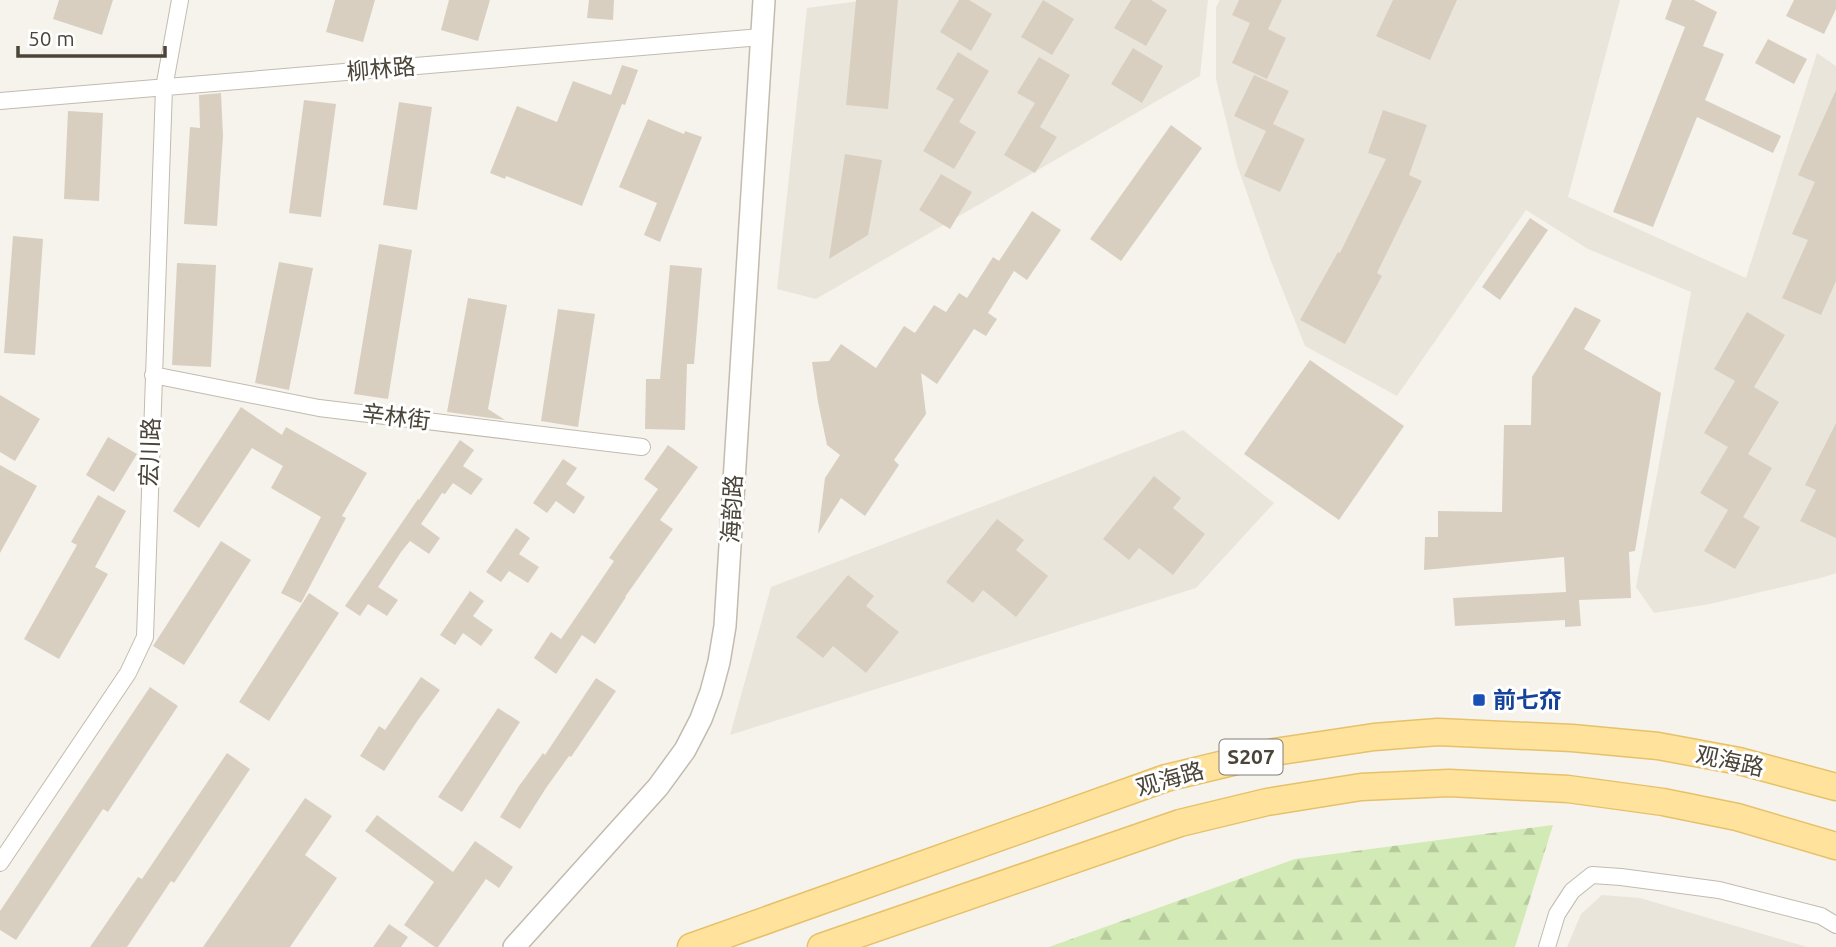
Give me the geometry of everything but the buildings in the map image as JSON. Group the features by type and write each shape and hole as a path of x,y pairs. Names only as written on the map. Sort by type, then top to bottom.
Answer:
{"main road":[{"name":"观海路","path":"691,947 1166,778 1274,752 1374,737 1438,732 1572,738 1658,746 1739,761 1836,787"},
{"name":"观海路","path":"821,947 1180,823 1267,802 1361,787 1449,783 1568,789 1663,802 1737,817 1836,846"}],"street":[{"name":"宏川路","path":"0,863 128,673 145,637 164,88 180,0"},
{"name":"海韵路","path":"514,947 658,787 685,750 701,719 719,662 725,626 764,0"},
{"name":"柳林路","path":"0,101 761,37"},
{"name":"辛林街","path":"153,375 319,408 642,447"},
{"path":"1547,947 1557,914 1572,891 1592,875 1719,890 1821,916 1836,925"}],"shaded area":[{"path":"867,0 1208,0 1200,76 816,299 777,289 807,8"},
{"path":"1220,0 1620,0 1568,197 1746,278 1817,53 1836,66 1836,573 1710,604 1654,613 1636,587 1691,292 1588,249 1526,210 1397,396 1305,346 1237,165 1216,79 1216,7"},
{"path":"1183,430 1274,503 1196,588 730,735 771,587"},
{"path":"1602,895 1640,898 1807,947 1567,947 1581,914"}],"green space":[{"path":"1553,825 1515,947 1049,947 1295,859"}],"place":[{"name":"前七夼","path":"1479,700"}]}
